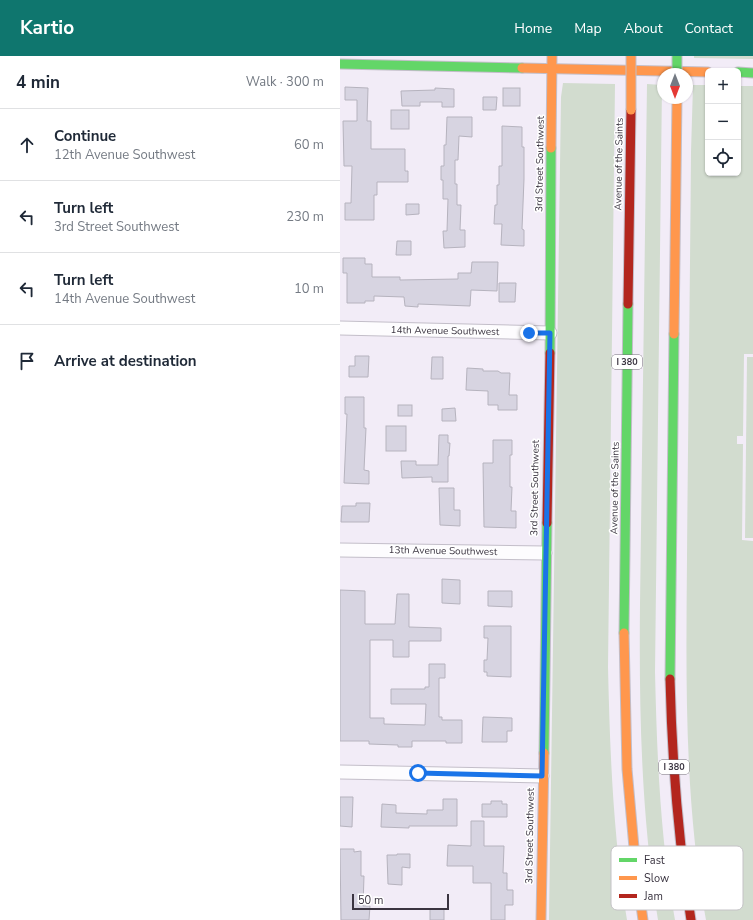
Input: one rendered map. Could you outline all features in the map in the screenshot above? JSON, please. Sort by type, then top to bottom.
[{"type":"main road","name":"3rd Street Southwest","points":[[540,920],[545,553],[550,333],[552,56]]},
{"type":"main road","name":"Avenue of the Saints","points":[[632,56],[624,664],[630,805],[633,846]]},
{"type":"main road","points":[[677,56],[677,68]]},
{"type":"main road","points":[[340,64],[552,70],[705,72]]},
{"type":"main road","points":[[741,72],[753,73]]},
{"type":"main road","name":"I 380","points":[[676,104],[670,664],[675,790],[680,846]]},
{"type":"main road","name":"Avenue of the Saints","points":[[642,910],[643,920]]},
{"type":"main road","name":"I 380","points":[[690,910],[691,920]]},
{"type":"street","name":"14th Avenue Southwest","points":[[340,328],[550,333]]},
{"type":"street","name":"13th Avenue Southwest","points":[[340,550],[545,553]]},
{"type":"street","points":[[340,772],[542,776]]},
{"type":"shaded area","points":[[694,56],[753,56],[753,59],[694,58]]},
{"type":"shaded area","points":[[563,83],[615,84],[608,667],[611,763],[617,846],[611,846],[611,910],[625,910],[627,920],[549,920],[561,97]]},
{"type":"shaded area","points":[[647,84],[657,85],[657,104],[662,104],[655,672],[658,765],[665,846],[648,846],[642,762],[640,683]]},
{"type":"shaded area","points":[[693,85],[705,85],[705,176],[741,176],[741,86],[753,86],[753,354],[744,354],[743,436],[737,436],[737,444],[743,444],[742,540],[753,541],[753,920],[706,920],[704,910],[743,910],[743,846],[696,846],[690,785],[688,739],[687,603],[691,152]]},
{"type":"shaded area","points":[[747,357],[753,357],[753,538],[745,538]]},
{"type":"shaded area","points":[[656,910],[673,910],[675,920],[658,920]]},
{"type":"building","points":[[345,87],[368,88],[367,121],[371,121],[371,149],[405,149],[405,171],[408,171],[408,182],[377,182],[377,195],[374,195],[374,220],[345,220],[345,203],[351,203],[352,166],[344,166],[343,121],[357,121],[357,100],[345,100]]},
{"type":"building","points":[[435,88],[454,89],[454,107],[442,107],[442,102],[420,102],[420,106],[402,106],[401,91],[435,90]]},
{"type":"building","points":[[503,88],[520,88],[520,106],[503,106]]},
{"type":"building","points":[[483,97],[497,97],[496,110],[483,110]]},
{"type":"building","points":[[391,110],[409,110],[409,129],[391,129]]},
{"type":"building","points":[[447,117],[472,117],[472,137],[459,136],[458,160],[455,160],[457,205],[461,205],[460,230],[465,230],[465,247],[444,248],[443,231],[447,231],[448,199],[443,199],[441,166],[444,166],[444,145],[446,145]]},
{"type":"building","points":[[502,126],[522,127],[522,147],[524,147],[524,179],[522,229],[524,230],[524,246],[501,245],[502,224],[494,224],[495,205],[497,205],[497,185],[499,185],[499,166],[502,166]]},
{"type":"building","points":[[406,204],[419,204],[419,214],[406,215]]},
{"type":"building","points":[[397,241],[411,241],[411,255],[396,255]]},
{"type":"building","points":[[343,258],[365,258],[365,264],[372,264],[372,277],[400,277],[400,280],[458,279],[458,273],[471,273],[472,262],[498,262],[497,291],[471,290],[470,306],[418,304],[418,307],[405,306],[404,297],[374,296],[374,301],[365,301],[365,303],[347,303],[347,273],[343,273]]},
{"type":"building","points":[[499,283],[516,283],[515,302],[499,302]]},
{"type":"building","points":[[355,356],[369,356],[368,377],[349,377],[349,366],[355,366]]},
{"type":"building","points":[[432,357],[443,357],[443,379],[431,379]]},
{"type":"building","points":[[467,368],[510,373],[509,395],[517,395],[517,410],[498,410],[498,405],[488,405],[488,391],[466,390]]},
{"type":"building","points":[[345,397],[364,397],[364,428],[366,428],[364,470],[369,471],[369,484],[344,483],[347,414],[345,414]]},
{"type":"building","points":[[398,405],[412,405],[412,416],[398,416]]},
{"type":"building","points":[[455,408],[456,421],[442,421],[442,409]]},
{"type":"building","points":[[386,426],[406,426],[406,451],[386,451]]},
{"type":"building","points":[[439,435],[448,435],[448,443],[450,443],[448,456],[448,482],[432,482],[432,477],[402,478],[401,461],[416,461],[416,465],[438,465]]},
{"type":"building","points":[[493,440],[512,440],[512,455],[510,455],[510,487],[512,487],[511,511],[516,511],[516,528],[484,527],[483,463],[493,463]]},
{"type":"building","points":[[439,488],[454,488],[454,510],[460,510],[460,526],[440,525]]},
{"type":"building","points":[[356,503],[370,503],[369,522],[341,522],[342,506],[356,506]]},
{"type":"building","points":[[442,579],[460,580],[460,604],[442,603]]},
{"type":"building","points":[[340,590],[365,591],[365,624],[395,624],[397,594],[409,594],[409,627],[441,628],[441,641],[409,641],[409,657],[393,657],[393,640],[370,640],[370,718],[384,718],[384,724],[425,725],[426,704],[391,704],[391,689],[425,689],[425,687],[429,687],[429,664],[445,664],[445,678],[439,678],[439,717],[442,717],[442,720],[462,720],[462,743],[446,743],[446,741],[412,741],[412,747],[398,747],[398,745],[369,744],[369,741],[340,741]]},
{"type":"building","points":[[488,591],[512,591],[512,607],[488,606]]},
{"type":"building","points":[[484,626],[511,626],[511,677],[487,676],[487,672],[484,672],[484,660],[487,660],[488,638],[484,638]]},
{"type":"building","points":[[483,717],[512,718],[512,731],[507,731],[507,742],[482,742]]},
{"type":"building","points":[[340,797],[353,797],[352,827],[340,826]]},
{"type":"building","points":[[443,799],[457,799],[457,826],[409,826],[409,828],[381,827],[382,804],[396,805],[396,813],[427,814],[427,810],[443,810]]},
{"type":"building","points":[[491,801],[502,801],[502,804],[507,804],[507,817],[482,817],[482,804],[491,804]]},
{"type":"building","points":[[471,821],[484,821],[484,846],[504,846],[503,873],[507,873],[507,890],[513,890],[513,905],[505,905],[505,920],[491,920],[491,883],[473,883],[473,866],[447,866],[448,845],[471,846]]},
{"type":"building","points":[[340,849],[354,849],[354,852],[361,851],[361,876],[364,876],[363,906],[370,906],[369,920],[341,920]]},
{"type":"building","points":[[410,854],[410,868],[402,867],[402,885],[388,884],[387,855]]},
{"type":"building","points":[[430,909],[444,909],[444,920],[430,920]]},
{"type":"traffic: fast","points":[[677,56],[677,68]]},
{"type":"traffic: fast","points":[[340,64],[522,68]]},
{"type":"traffic: fast","points":[[741,72],[753,73]]},
{"type":"traffic: fast","points":[[550,353],[551,148]]},
{"type":"traffic: fast","points":[[624,633],[628,304]]},
{"type":"traffic: fast","points":[[670,679],[674,334]]},
{"type":"traffic: fast","points":[[544,753],[547,523]]},
{"type":"traffic: slow","points":[[551,148],[552,56]]},
{"type":"traffic: slow","points":[[631,56],[631,110]]},
{"type":"traffic: slow","points":[[522,68],[705,72]]},
{"type":"traffic: slow","points":[[674,334],[677,104]]},
{"type":"traffic: slow","points":[[624,633],[627,769],[634,846]]},
{"type":"traffic: slow","points":[[541,920],[544,753]]},
{"type":"traffic: slow","points":[[642,910],[643,920]]},
{"type":"traffic: jam","points":[[628,304],[631,110]]},
{"type":"traffic: jam","points":[[547,523],[550,353]]},
{"type":"traffic: jam","points":[[670,679],[676,800],[681,846]]},
{"type":"traffic: jam","points":[[690,910],[691,920]]},
{"type":"route","points":[[418,773],[542,776],[550,333],[529,333]]}]
